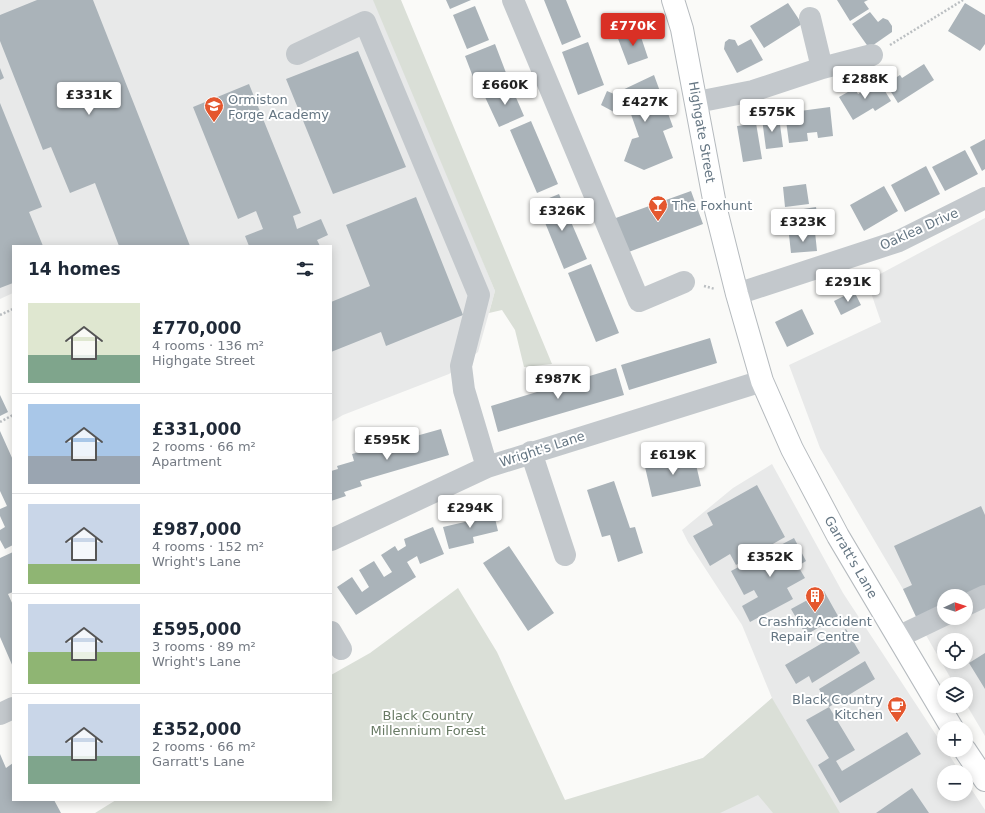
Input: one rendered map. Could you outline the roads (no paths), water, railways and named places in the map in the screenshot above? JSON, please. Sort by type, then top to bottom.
[{"type":"main road","name":"Highgate Street","points":[[673,0],[682,29],[697,102],[716,210],[737,294],[762,381]]},
{"type":"main road","name":"Garratt's Lane","points":[[762,381],[792,449],[838,536],[948,721]]},
{"type":"main road","points":[[970,757],[985,780]]},
{"type":"street","points":[[513,0],[639,301],[684,282]]},
{"type":"street","points":[[810,18],[822,68]]},
{"type":"street","points":[[297,54],[365,22],[478,295],[461,366],[464,390],[487,467]]},
{"type":"street","points":[[697,102],[753,91],[822,68],[872,55]]},
{"type":"street","name":"Oaklea Drive","points":[[737,294],[899,241],[985,198]]},
{"type":"street","name":"Wright's Lane","points":[[332,540],[487,467],[762,381]]},
{"type":"street","points":[[532,452],[565,555]]},
{"type":"street","points":[[973,602],[985,596]]},
{"type":"street","points":[[898,637],[937,618]]},
{"type":"street","points":[[0,714],[12,708]]},
{"type":"place","name":"Ormiston Forge Academy","points":[[214,123]]},
{"type":"place","name":"The Foxhunt","points":[[658,222]]},
{"type":"place","name":"Crashfix Accident Repair Centre","points":[[815,613]]},
{"type":"place","name":"Black Country Kitchen","points":[[897,723]]},
{"type":"park label","name":"Black Country Millennium Forest","points":[[428,722]]}]
